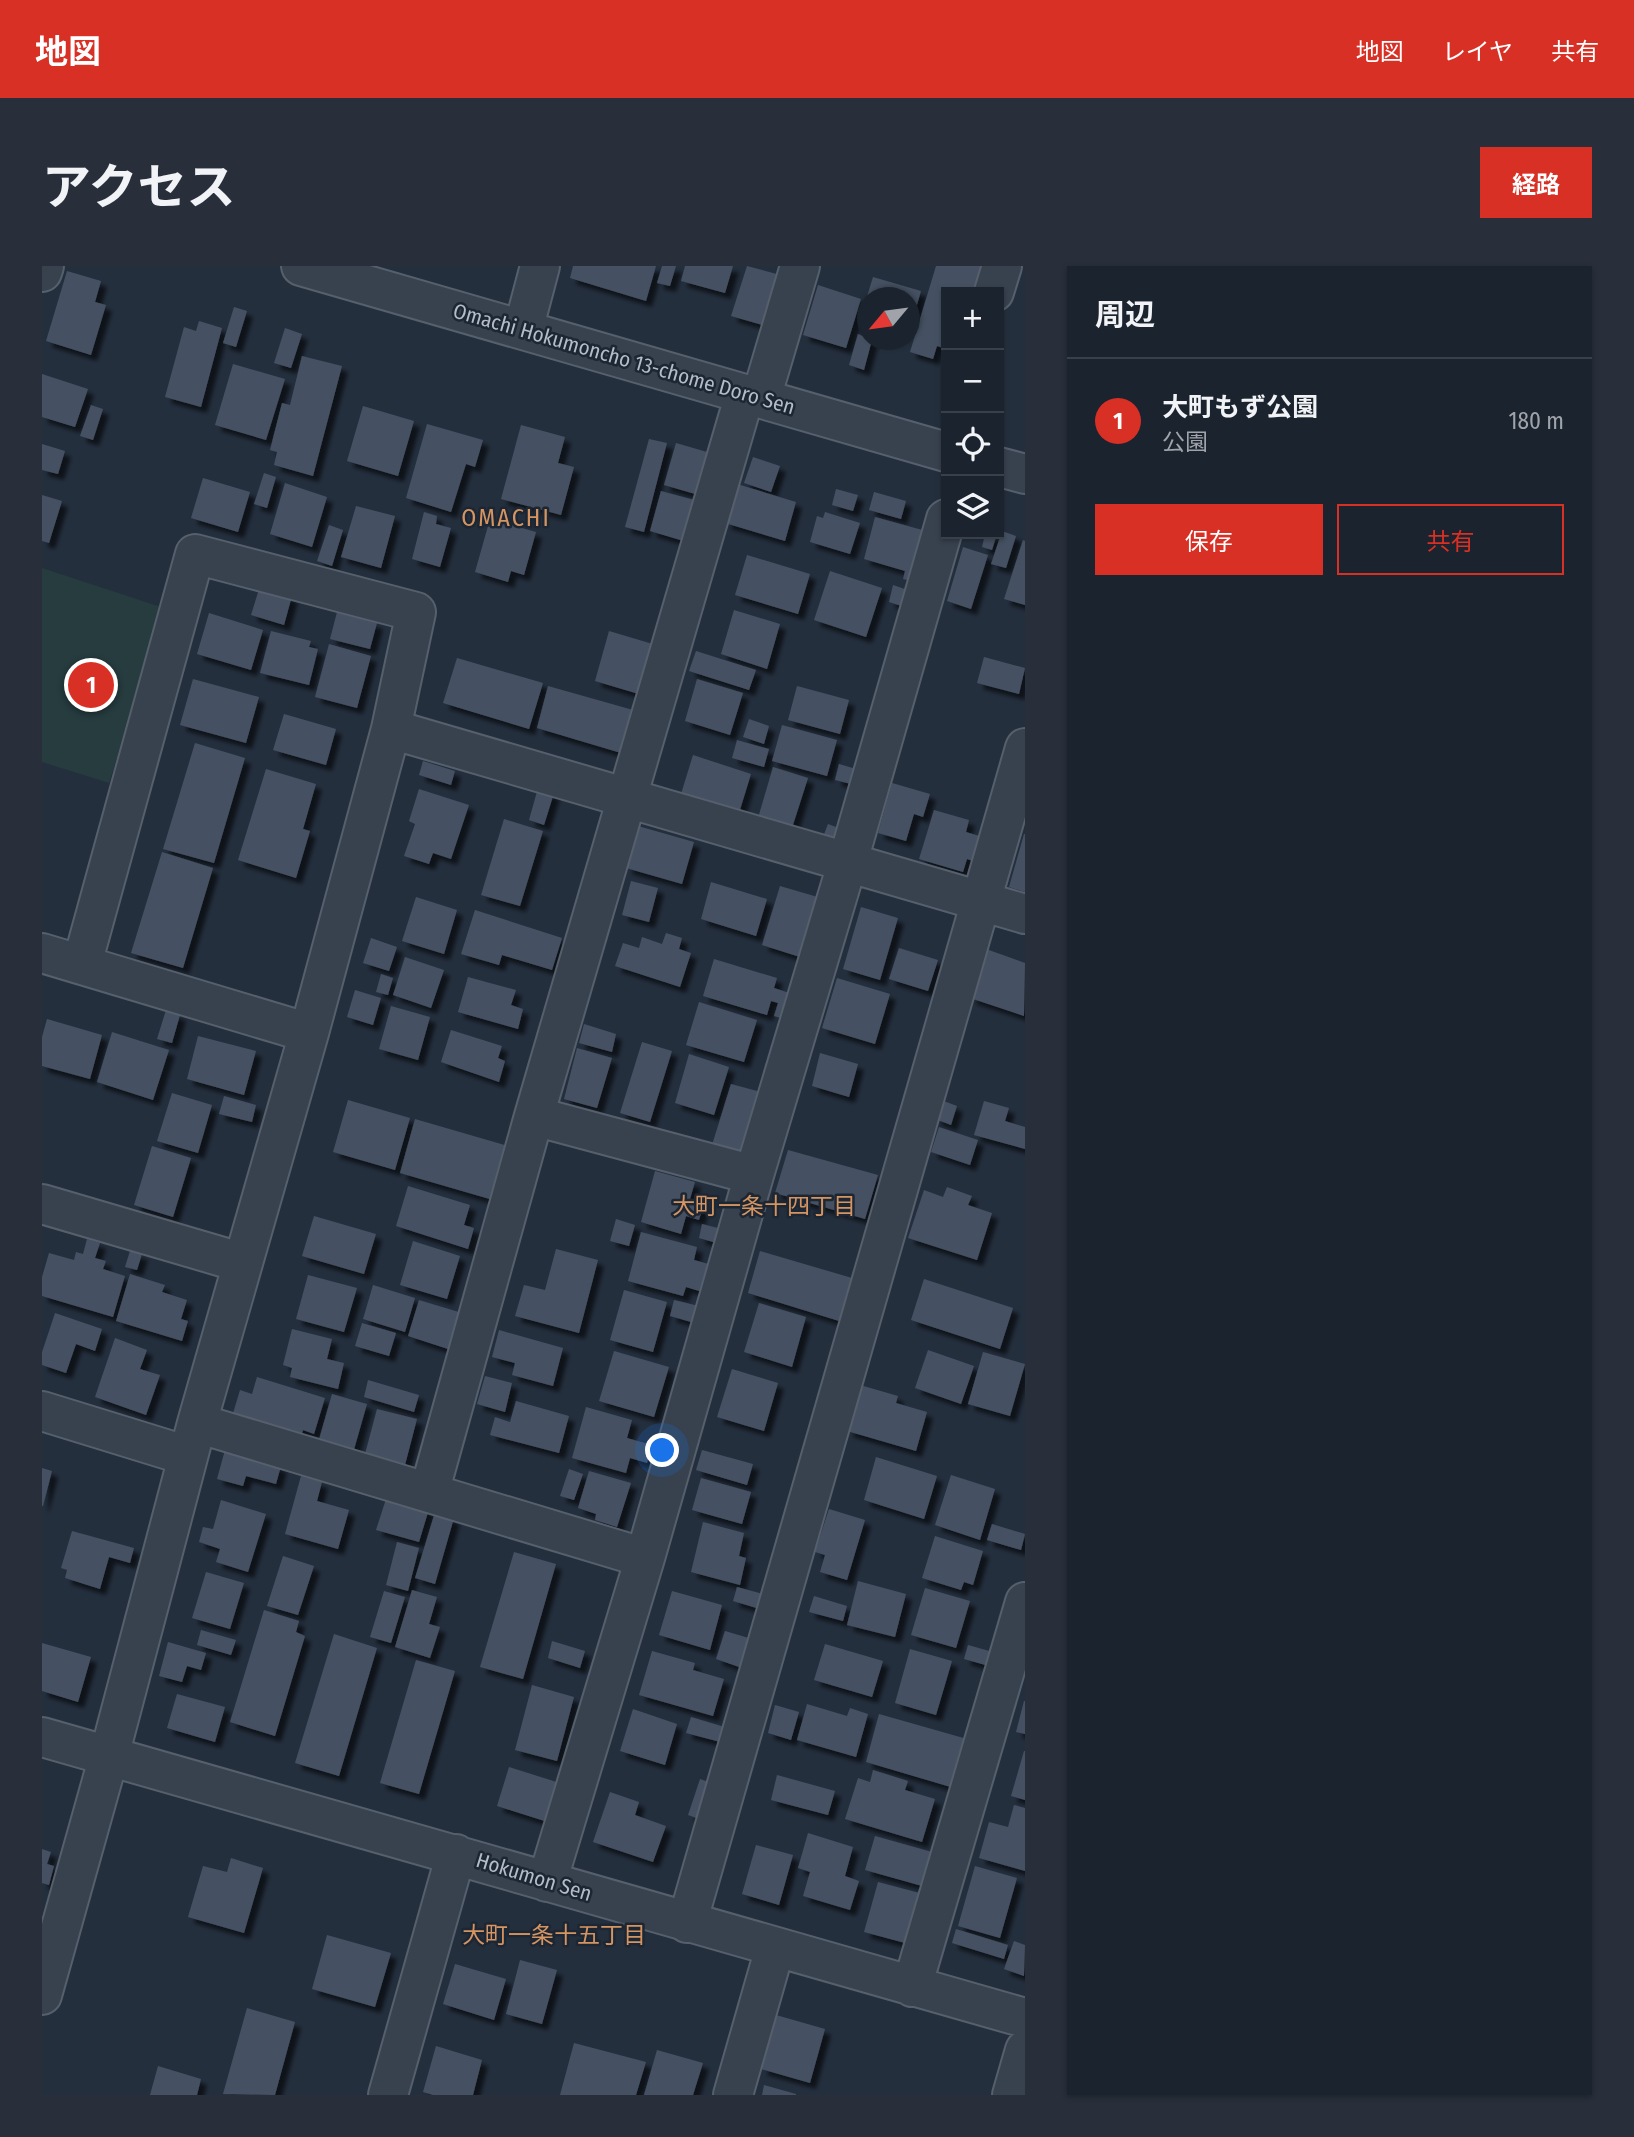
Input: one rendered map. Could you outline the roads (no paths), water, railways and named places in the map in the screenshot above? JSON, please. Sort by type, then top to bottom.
[{"type":"street","points":[[42,272],[44,266]]},
{"type":"street","name":"Omachi Hokumoncho 13-chome Doro Sen","points":[[301,266],[941,449]]},
{"type":"street","points":[[523,330],[540,266]]},
{"type":"street","points":[[429,1493],[534,1116],[628,798],[753,396],[800,266]]},
{"type":"street","points":[[996,287],[1002,266]]},
{"type":"street","points":[[1004,468],[1025,474]]},
{"type":"street","points":[[547,1882],[645,1558],[941,536]]},
{"type":"street","points":[[42,1995],[109,1756],[192,1439],[309,1033],[391,729],[416,612],[195,554],[82,964]]},
{"type":"street","points":[[391,729],[1025,914]]},
{"type":"street","points":[[687,1923],[1025,748]]},
{"type":"street","points":[[42,953],[309,1033]]},
{"type":"street","points":[[534,1116],[754,1175]]},
{"type":"street","points":[[42,1204],[243,1263]]},
{"type":"street","points":[[42,1411],[192,1439],[429,1493],[645,1558]]},
{"type":"street","points":[[912,1987],[1025,1602]]},
{"type":"street","name":"Hokumon Sen","points":[[42,1737],[1025,2018]]},
{"type":"street","points":[[388,2095],[456,1854]]},
{"type":"street","points":[[733,2095],[775,1948]]},
{"type":"street","points":[[1012,2095],[1025,2050]]},
{"type":"place","name":"大町もず公園","points":[[91,685]]},
{"type":"district","name":"OMACHI","points":[[506,518]]},
{"type":"district","name":"大町一条十四丁目","points":[[764,1206]]},
{"type":"district","name":"大町一条十五丁目","points":[[554,1935]]}]
